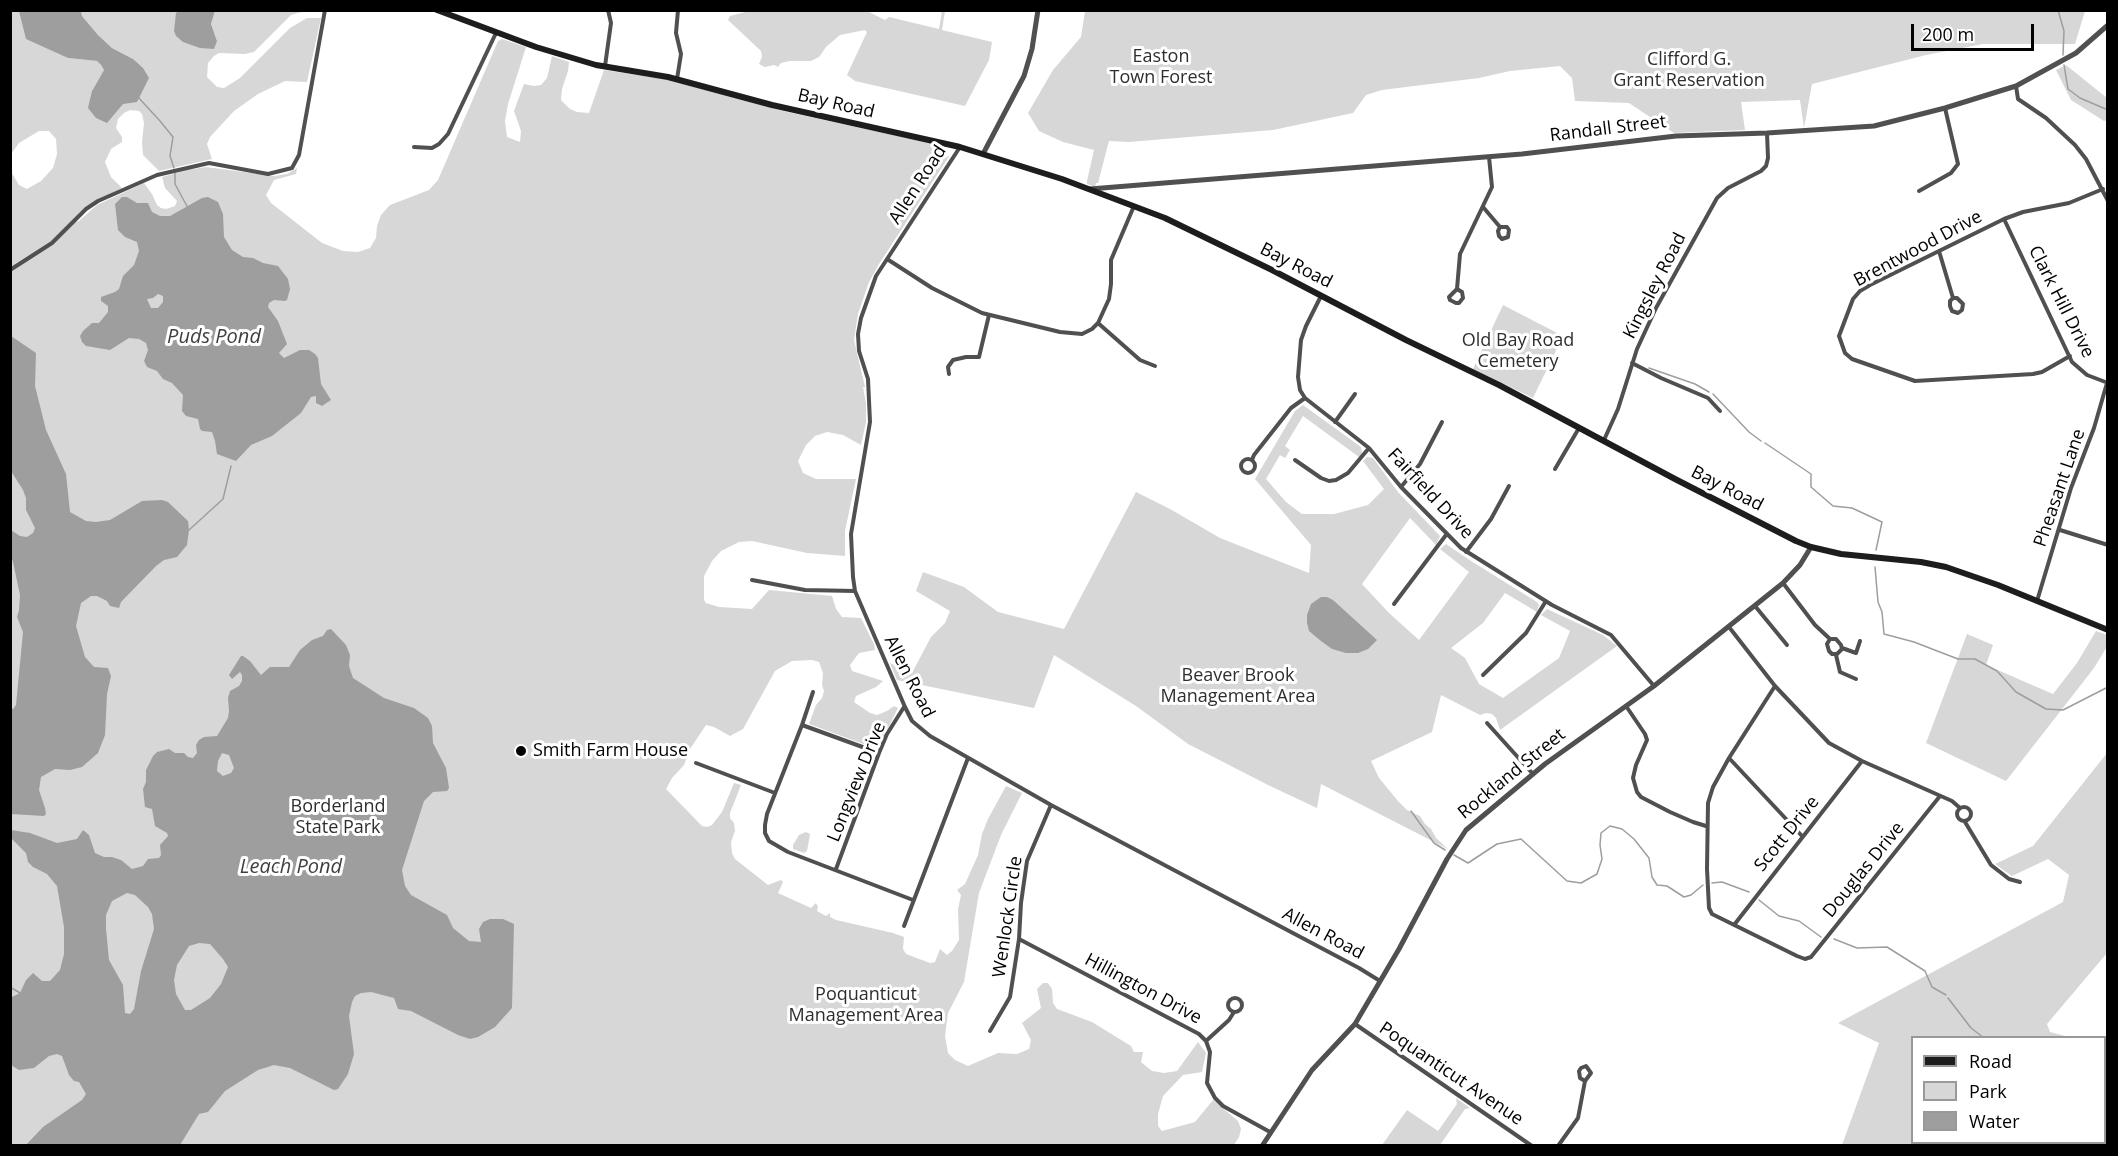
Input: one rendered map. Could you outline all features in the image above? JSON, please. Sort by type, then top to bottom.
[{"type":"main road","name":"Bay Road","points":[[436,10],[496,33],[605,67],[677,79],[791,110],[960,147],[1044,172],[1193,231],[1499,385],[1810,547],[1841,554],[1921,562],[1946,567],[1998,585],[2108,630]]},
{"type":"street","points":[[10,270],[52,243],[86,209],[98,201],[157,175],[209,163],[268,174],[292,168],[299,155],[325,10]]},
{"type":"street","points":[[605,67],[611,23],[608,10]]},
{"type":"street","points":[[677,79],[681,54],[676,33],[678,10]]},
{"type":"street","points":[[983,154],[1024,76],[1032,49],[1038,10]]},
{"type":"street","name":"Randall Street","points":[[1089,189],[1489,157],[1668,137],[1767,134],[1875,126],[2016,86],[2076,53],[2108,25]]},
{"type":"street","points":[[414,147],[432,148],[448,134],[496,33]]},
{"type":"street","points":[[2016,86],[2018,99],[2046,118],[2075,145],[2086,159],[2108,201]]},
{"type":"street","points":[[1919,191],[1951,173],[1958,164],[1945,108]]},
{"type":"street","name":"Kingsley Road","points":[[1604,441],[1618,409],[1632,363],[1652,316],[1717,198],[1733,185],[1764,169],[1768,158],[1767,134]]},
{"type":"street","name":"Allen Road","points":[[960,147],[874,280],[858,334],[859,351],[868,379],[870,422],[851,534],[855,591],[905,707],[918,729],[968,758],[1051,805],[1380,981]]},
{"type":"street","points":[[1457,288],[1460,254],[1492,187],[1489,157]]},
{"type":"street","name":"Brentwood Drive","points":[[2070,356],[2042,372],[2033,374],[1915,381],[1852,359],[1845,353],[1839,336],[1853,299],[1870,285],[2004,219],[2023,212],[2069,203],[2103,189]]},
{"type":"street","points":[[886,259],[932,288],[988,315],[1075,334],[1087,333],[1098,323],[1108,299],[1111,284],[1111,260],[1134,206]]},
{"type":"street","points":[[1484,207],[1500,227]]},
{"type":"street","name":"Clark Hill Drive","points":[[2004,219],[2070,356],[2080,370],[2087,375],[2107,382]]},
{"type":"street","points":[[1939,251],[1953,298]]},
{"type":"street","points":[[1252,460],[1293,406],[1305,398],[1300,390],[1298,377],[1301,340],[1304,329],[1321,296]]},
{"type":"street","points":[[949,374],[948,367],[953,360],[979,357],[988,315]]},
{"type":"street","points":[[1098,323],[1140,360],[1155,366]]},
{"type":"street","points":[[1632,363],[1671,383],[1708,398],[1720,411]]},
{"type":"street","name":"Pheasant Lane","points":[[2037,601],[2107,382]]},
{"type":"street","points":[[1335,422],[1355,394]]},
{"type":"street","name":"Fairfield Drive","points":[[1305,398],[1370,448],[1401,487],[1446,535],[1466,552],[1545,601],[1611,635],[1654,686]]},
{"type":"street","points":[[1401,487],[1420,464],[1442,422]]},
{"type":"street","points":[[1555,469],[1580,427]]},
{"type":"street","points":[[1295,460],[1321,478],[1329,481],[1336,480],[1348,473],[1370,448]]},
{"type":"street","points":[[1466,552],[1491,519],[1509,486]]},
{"type":"street","points":[[2060,530],[2108,545]]},
{"type":"street","points":[[1394,604],[1446,535]]},
{"type":"street","name":"Rockland Street","points":[[1262,1146],[1312,1070],[1354,1024],[1462,835],[1480,816],[1533,774],[1654,686],[1784,583],[1800,565],[1810,547]]},
{"type":"street","points":[[752,580],[805,590],[855,591]]},
{"type":"street","points":[[1784,583],[1815,626],[1830,639],[1839,641],[1842,648],[1856,653],[1860,641]]},
{"type":"street","points":[[1484,675],[1526,633],[1545,601]]},
{"type":"street","points":[[1755,606],[1787,645]]},
{"type":"street","points":[[1729,627],[1775,686],[1829,742],[1862,761],[1952,801],[1960,808],[1967,807],[1971,811],[1970,819],[1965,822]]},
{"type":"street","points":[[1830,639],[1828,649],[1836,655]]},
{"type":"street","points":[[1836,655],[1842,648]]},
{"type":"street","points":[[1836,655],[1840,672],[1856,679]]},
{"type":"street","points":[[1734,925],[1712,914],[1709,908],[1707,802],[1729,758],[1775,686]]},
{"type":"street","points":[[813,692],[775,794],[765,825],[765,833],[774,846],[914,900]]},
{"type":"street","points":[[1626,706],[1647,740],[1633,778],[1637,792],[1641,797],[1670,812],[1706,826]]},
{"type":"street","name":"Longview Drive","points":[[836,869],[887,734],[905,707]]},
{"type":"street","points":[[1487,723],[1533,774]]},
{"type":"street","points":[[802,725],[879,753]]},
{"type":"street","points":[[904,926],[968,758]]},
{"type":"street","points":[[1729,758],[1802,836]]},
{"type":"street","name":"Scott Drive","points":[[1734,925],[1862,761]]},
{"type":"street","points":[[696,763],[775,794]]},
{"type":"street","name":"Douglas Drive","points":[[1734,925],[1807,959],[1820,947],[1940,796]]},
{"type":"street","name":"Wenlock Circle","points":[[990,1031],[1010,997],[1027,861],[1051,805]]},
{"type":"street","points":[[1960,808],[1957,816],[1965,822],[1991,865],[2009,879],[2020,882]]},
{"type":"street","name":"Hillington Drive","points":[[1019,939],[1199,1034],[1206,1041],[1210,1053],[1207,1083],[1215,1098],[1223,1106],[1270,1132]]},
{"type":"street","points":[[1206,1041],[1229,1020],[1234,1012],[1240,1011],[1243,1005],[1240,999],[1234,997],[1227,1004],[1234,1012]]},
{"type":"street","name":"Poquanticut Avenue","points":[[1354,1024],[1532,1146]]},
{"type":"street","points":[[1558,1146],[1578,1118],[1585,1081]]},
{"type":"green space","name":"Borderland State Park","points":[[11,10],[19,11],[68,58],[97,61],[101,65],[104,70],[92,91],[133,59],[112,48],[82,16],[81,11],[179,11],[176,14],[217,41],[211,24],[215,11],[305,11],[291,15],[254,52],[219,53],[214,56],[208,63],[207,77],[217,87],[224,88],[240,78],[290,28],[307,18],[321,18],[307,82],[285,81],[258,94],[234,111],[210,137],[207,144],[212,159],[159,171],[143,155],[142,114],[139,111],[130,110],[124,113],[118,119],[116,128],[122,137],[122,142],[111,149],[105,162],[111,177],[122,188],[84,208],[70,223],[79,221],[97,205],[144,183],[161,208],[175,206],[177,201],[165,188],[162,177],[187,170],[206,167],[274,176],[287,174],[297,168],[296,174],[274,180],[266,195],[271,203],[322,243],[343,251],[358,252],[370,248],[376,238],[381,215],[390,205],[429,190],[438,180],[498,41],[502,39],[526,47],[505,121],[507,137],[520,142],[521,131],[514,111],[524,84],[541,85],[547,78],[552,56],[569,62],[561,100],[577,112],[589,113],[604,70],[664,79],[783,111],[938,145],[931,160],[937,163],[950,155],[879,264],[869,282],[858,314],[854,340],[865,387],[863,387],[866,403],[866,422],[861,445],[843,435],[827,432],[815,436],[806,445],[798,461],[803,473],[816,479],[856,479],[845,531],[845,556],[807,553],[752,541],[739,542],[721,551],[712,561],[704,576],[704,600],[706,603],[719,607],[752,609],[769,590],[832,596],[836,609],[842,617],[861,618],[874,644],[875,650],[859,653],[850,665],[852,671],[883,681],[876,687],[856,696],[854,702],[877,715],[894,706],[898,708],[879,746],[874,748],[809,724],[824,691],[823,673],[819,662],[792,661],[775,671],[743,729],[730,736],[706,725],[690,749],[684,765],[666,789],[702,826],[707,827],[712,825],[722,812],[734,783],[741,785],[730,813],[735,831],[731,842],[735,859],[768,885],[781,880],[783,882],[778,893],[811,908],[816,903],[817,911],[826,916],[830,913],[830,917],[836,920],[904,937],[903,949],[906,954],[930,963],[935,962],[940,949],[947,955],[959,940],[958,909],[961,895],[957,890],[965,884],[978,855],[988,819],[1006,786],[1022,793],[1001,835],[979,893],[964,982],[948,1013],[945,1036],[948,1053],[955,1060],[968,1066],[998,1053],[1017,1054],[1029,1049],[1031,1040],[1022,1023],[1041,1008],[1037,989],[1043,983],[1048,983],[1052,989],[1053,1003],[1057,1009],[1092,1022],[1131,1046],[1134,1052],[1143,1052],[1141,1062],[1152,1071],[1164,1073],[1177,1071],[1198,1042],[1206,1053],[1202,1072],[1183,1075],[1163,1096],[1158,1114],[1158,1126],[1162,1131],[1195,1122],[1213,1100],[1238,1121],[1241,1129],[1234,1145],[11,1145],[10,170],[19,185],[27,189],[41,181],[53,168],[57,154],[56,139],[49,131],[39,131],[19,143],[11,154]]},
{"type":"green space","points":[[865,10],[885,20],[889,17],[939,29],[942,11],[945,11],[942,30],[992,42],[989,60],[965,106],[855,81],[847,75],[867,32],[865,30],[840,35],[826,47],[819,57],[811,61],[790,61],[781,63],[778,67],[774,65],[765,67],[759,64],[762,57],[761,51],[728,20],[730,16],[749,11]]},
{"type":"green space","points":[[1085,11],[2085,11],[2075,44],[1983,44],[1926,55],[1812,84],[1804,128],[1800,100],[1741,102],[1745,130],[1674,133],[1629,103],[1575,101],[1572,78],[1560,66],[1382,90],[1366,95],[1353,113],[1273,130],[1129,142],[1109,141],[1095,187],[1087,184],[1094,150],[1063,142],[1039,131],[1028,113],[1053,70],[1081,37]]},
{"type":"green space","points":[[2066,65],[2107,98],[2107,120],[2104,121],[2071,100],[2056,70]]},
{"type":"green space","name":"Old Bay Road Cemetery","points":[[1503,305],[1563,336],[1533,398],[1473,369]]},
{"type":"green space","name":"Beaver Brook Management Area","points":[[1303,405],[1361,447],[1362,454],[1359,457],[1303,416],[1285,446],[1290,450],[1285,458],[1280,455],[1266,479],[1286,502],[1302,514],[1334,514],[1368,505],[1384,489],[1363,461],[1367,457],[1373,458],[1398,492],[1440,536],[1436,545],[1410,518],[1362,584],[1419,640],[1469,572],[1440,549],[1446,544],[1539,605],[1537,612],[1505,593],[1483,623],[1451,648],[1465,658],[1479,684],[1503,698],[1559,658],[1570,631],[1541,615],[1547,609],[1603,635],[1617,646],[1500,730],[1492,714],[1480,715],[1441,695],[1432,732],[1371,761],[1379,778],[1398,801],[1407,810],[1420,816],[1436,838],[1448,849],[1321,784],[1317,808],[1270,786],[1188,744],[1136,706],[1054,655],[1034,708],[897,680],[890,663],[912,673],[931,637],[945,623],[950,611],[916,591],[923,572],[964,587],[998,612],[1064,629],[1136,492],[1220,538],[1309,573],[1311,545],[1255,479],[1295,411]]},
{"type":"green space","points":[[2096,631],[2107,635],[2108,645],[2094,668],[2006,781],[1926,743],[1967,634],[1993,645],[1986,665],[2053,694],[2077,663]]},
{"type":"green space","points":[[2107,753],[2107,953],[2047,1024],[2050,1032],[2065,1036],[1911,1036],[1911,1144],[2106,1144],[2106,1047],[2108,1048],[2107,1145],[1842,1145],[1879,1043],[1838,1023],[2063,902],[2069,875],[2048,859],[2012,876],[1995,864],[2033,846]]},
{"type":"green space","points":[[806,832],[810,834],[807,851],[804,853],[793,849],[799,835]]},
{"type":"green space","points":[[1456,1098],[1470,1108],[1465,1109],[1440,1145],[1382,1145],[1407,1110],[1438,1131],[1457,1104]]},
{"type":"water","points":[[19,11],[81,11],[82,16],[112,48],[133,59],[143,68],[149,78],[137,102],[123,104],[107,123],[96,118],[88,108],[92,91],[104,70],[101,65],[97,61],[68,58],[26,39]]},
{"type":"water","points":[[179,11],[215,11],[211,24],[217,41],[214,49],[200,48],[183,42],[176,36],[174,31],[176,13]]},
{"type":"water","name":"Puds Pond","points":[[122,197],[127,197],[137,203],[148,203],[152,212],[160,216],[170,216],[202,198],[208,197],[218,202],[223,214],[224,237],[232,250],[243,257],[278,266],[288,279],[290,289],[287,300],[274,300],[269,303],[268,307],[278,321],[287,344],[279,353],[284,358],[300,350],[309,350],[315,354],[318,358],[321,384],[331,400],[322,406],[316,403],[316,396],[311,397],[301,413],[272,436],[251,445],[236,461],[217,454],[212,432],[202,431],[198,419],[186,416],[182,411],[183,395],[172,383],[163,379],[157,371],[147,367],[144,361],[148,350],[146,343],[139,339],[129,338],[110,350],[86,346],[80,336],[83,331],[92,323],[99,323],[108,312],[108,306],[101,301],[101,297],[119,289],[123,276],[134,265],[139,251],[137,242],[125,237],[118,230],[115,204]],"holes":[[[158,294],[163,296],[163,302],[158,308],[151,308],[147,299]]]},
{"type":"water","points":[[11,336],[36,353],[35,386],[46,430],[66,474],[70,512],[86,521],[96,522],[110,520],[142,501],[162,500],[168,502],[188,521],[189,530],[187,545],[177,557],[164,560],[156,566],[121,602],[119,608],[110,606],[107,601],[97,596],[91,596],[81,603],[76,626],[85,657],[94,667],[108,668],[111,676],[107,694],[105,735],[98,753],[82,767],[70,770],[55,769],[41,777],[39,790],[45,808],[44,816],[11,814],[11,708],[13,709],[16,705],[23,632],[17,617],[20,595],[11,557],[11,530],[20,536],[27,537],[33,533],[35,528],[26,510],[23,490],[11,471]]},
{"type":"water","points":[[1321,597],[1327,597],[1377,640],[1368,649],[1358,653],[1346,653],[1332,649],[1309,631],[1307,615],[1311,604]]},
{"type":"water","name":"Leach Pond","points":[[331,629],[346,645],[350,655],[349,666],[353,678],[384,698],[414,708],[428,718],[432,726],[433,743],[446,768],[449,788],[447,791],[433,792],[424,801],[402,870],[405,886],[411,895],[447,915],[453,928],[469,941],[481,942],[479,929],[483,922],[490,919],[503,919],[514,924],[512,1008],[495,1027],[470,1039],[411,1011],[398,1009],[394,998],[371,992],[361,993],[355,996],[349,1016],[354,1054],[348,1074],[338,1089],[334,1090],[290,1068],[274,1065],[258,1070],[225,1091],[208,1112],[199,1114],[180,1145],[26,1145],[43,1127],[82,1100],[86,1094],[79,1082],[74,1081],[69,1075],[62,1056],[57,1054],[49,1056],[34,1068],[19,1070],[11,1065],[10,1002],[12,997],[20,993],[26,980],[33,973],[42,981],[50,981],[60,970],[64,954],[64,927],[57,886],[47,874],[28,862],[26,853],[11,838],[11,830],[30,833],[57,843],[77,839],[83,830],[89,835],[95,853],[121,860],[132,869],[143,866],[148,859],[159,858],[160,845],[168,836],[155,826],[152,809],[145,807],[143,789],[146,782],[146,770],[153,756],[157,752],[169,749],[193,758],[197,753],[196,745],[199,740],[204,737],[217,736],[228,718],[230,691],[239,686],[242,681],[240,672],[232,679],[229,675],[241,656],[250,661],[261,675],[270,667],[289,667],[300,650],[312,640],[323,636],[327,630]],"holes":[[[222,753],[229,755],[234,768],[231,773],[223,776],[217,771]],[[127,893],[135,895],[152,914],[154,929],[141,971],[134,1009],[130,1014],[125,1013],[123,985],[109,960],[106,915],[112,901]],[[199,943],[210,944],[228,967],[221,984],[210,998],[191,1010],[185,1010],[176,994],[174,980],[177,965],[189,946]]]},
{"type":"waterway","points":[[2058,10],[2064,31],[2063,55]]},
{"type":"waterway","points":[[2064,65],[2068,89],[2080,98],[2108,110]]},
{"type":"waterway","points":[[138,97],[173,137],[170,156],[174,168]]},
{"type":"waterway","points":[[175,173],[175,184],[188,208]]},
{"type":"waterway","points":[[1649,368],[1695,384],[1709,392]]},
{"type":"waterway","points":[[1713,394],[1749,432],[1761,441]]},
{"type":"waterway","points":[[1765,443],[1811,474],[1811,487],[1833,506],[1852,508],[1882,522],[1876,550]]},
{"type":"waterway","points":[[189,530],[223,499],[231,466]]},
{"type":"waterway","points":[[1875,567],[1884,634],[1914,642],[1958,659],[1975,659],[1997,671],[2016,692],[2046,709],[2063,710],[2108,687]]},
{"type":"waterway","points":[[1411,811],[1434,843],[1445,850]]},
{"type":"waterway","points":[[1454,855],[1468,863],[1497,844],[1521,839],[1567,881],[1581,883],[1597,874],[1602,859],[1601,833],[1610,826],[1622,829],[1634,839],[1649,858],[1652,877],[1657,885],[1667,886],[1684,897],[1691,895],[1703,885]]},
{"type":"waterway","points":[[1712,883],[1722,882],[1749,892]]},
{"type":"waterway","points":[[1759,900],[1779,916],[1799,921],[1821,937]]},
{"type":"waterway","points":[[1834,939],[1857,948],[1887,947],[1925,971],[1932,987],[1946,995]]},
{"type":"waterway","points":[[10,987],[20,993]]},
{"type":"waterway","points":[[1948,998],[1971,1028],[1981,1036]]},
{"type":"place","name":"Smith Farm House","points":[[521,751]]},
{"type":"park label","name":"Easton Town Forest","points":[[1161,67]]},
{"type":"park label","name":"Clifford G. Grant Reservation","points":[[1689,70]]},
{"type":"park label","name":"Poquanticut Management Area","points":[[866,1005]]}]
